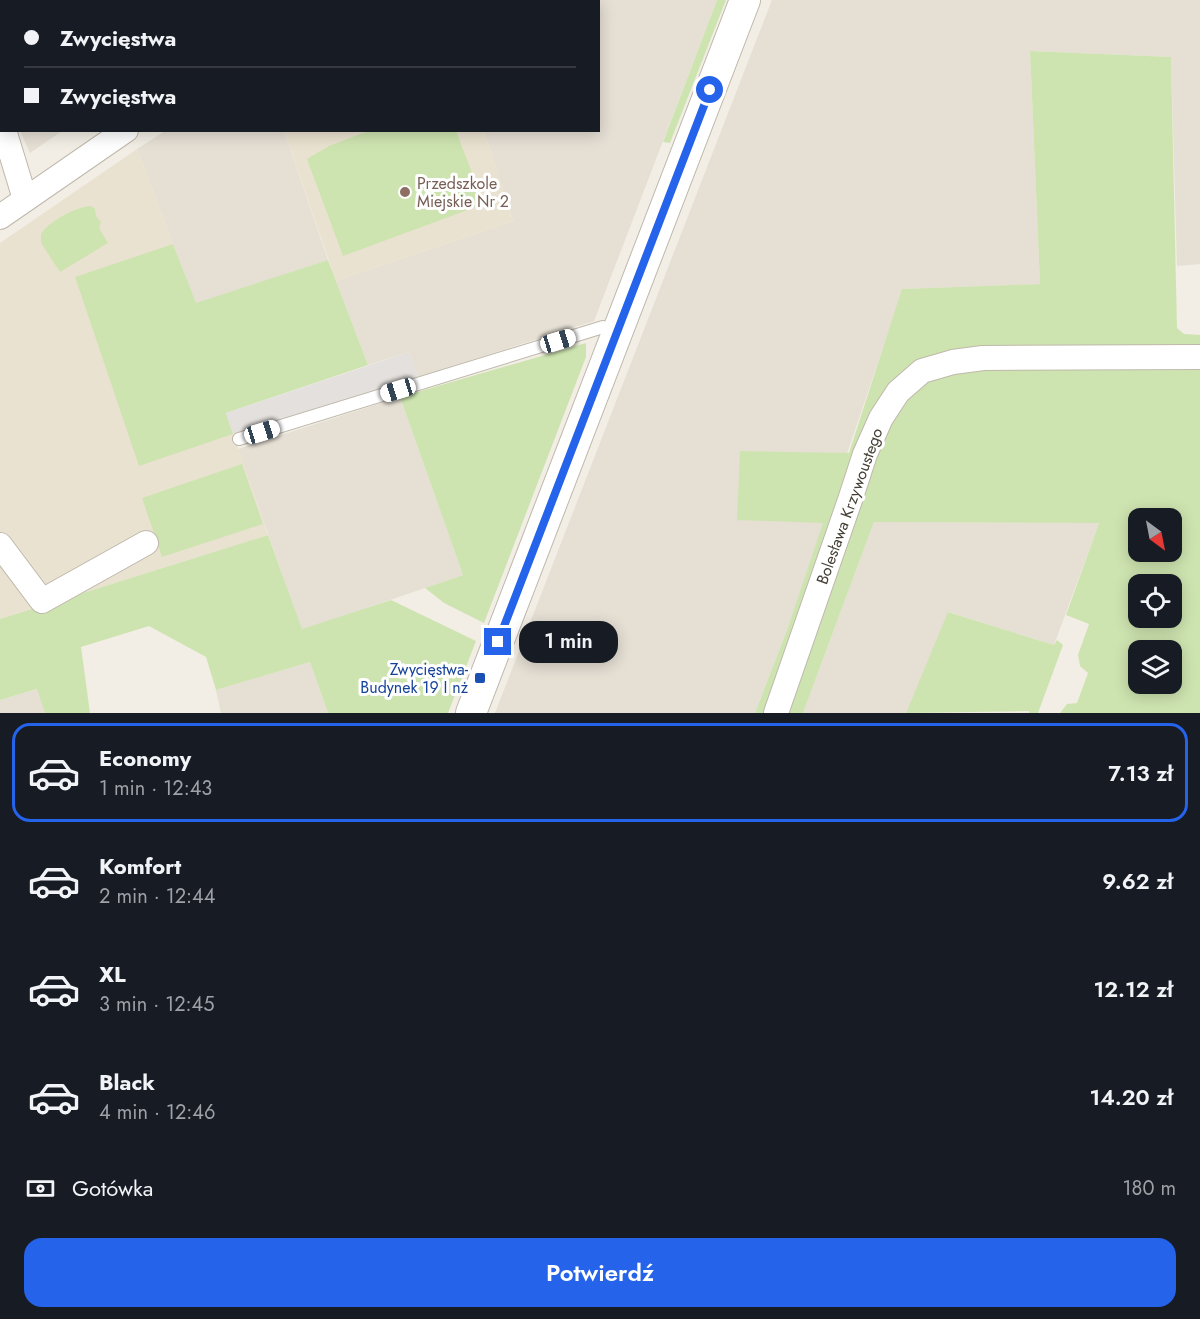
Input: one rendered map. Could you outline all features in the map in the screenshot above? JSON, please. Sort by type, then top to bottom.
[{"type":"street","points":[[471,713],[745,0]]},
{"type":"street","points":[[5,132],[25,199]]},
{"type":"street","points":[[0,216],[123,132]]},
{"type":"street","name":"Bolesława Krzywoustego","points":[[776,713],[865,454],[881,418],[898,392],[922,371],[953,362],[983,357],[1200,357]]},
{"type":"street","points":[[0,545],[42,601],[146,543]]},
{"type":"lane","points":[[239,439],[603,327],[616,332]]},
{"type":"shaded area","points":[[600,0],[717,0],[594,321],[418,377],[409,352],[368,365],[336,281],[513,221],[484,132],[600,132]]},
{"type":"shaded area","points":[[772,0],[1200,0],[1200,264],[1177,266],[1171,57],[1030,51],[1040,284],[903,289],[787,630],[755,713],[495,713]]},
{"type":"shaded area","points":[[20,132],[61,132],[30,153]]},
{"type":"shaded area","points":[[163,132],[284,132],[328,260],[196,304],[137,149]]},
{"type":"shaded area","name":"Przedszkole Miejskie Nr 2","points":[[284,132],[484,132],[513,221],[336,281]]},
{"type":"shaded area","points":[[137,149],[196,304],[199,335],[268,535],[0,619],[0,243]]},
{"type":"shaded area","points":[[409,352],[418,377],[233,434],[226,413]]},
{"type":"shaded area","points":[[400,397],[463,575],[302,630],[238,449]]},
{"type":"shaded area","points":[[874,522],[1099,523],[1054,645],[949,612],[906,713],[803,713]]},
{"type":"shaded area","points":[[310,662],[328,713],[221,713],[216,690]]},
{"type":"shaded area","points":[[38,689],[45,713],[0,713],[0,700]]},
{"type":"green space","points":[[717,0],[726,0],[670,143],[663,142]]},
{"type":"green space","points":[[1030,51],[1171,57],[1177,328],[1184,334],[1200,335],[1200,349],[905,375],[766,713],[755,713],[787,630],[823,523],[737,520],[740,451],[849,453],[902,289],[1040,284]]},
{"type":"green space","name":"Przedszkole Miejskie Nr 2","points":[[365,132],[456,132],[484,204],[343,256],[307,159],[329,146]]},
{"type":"green space","points":[[91,206],[95,209],[96,216],[101,222],[99,228],[108,243],[60,272],[41,243],[41,234],[50,224],[63,216]]},
{"type":"green space","points":[[173,244],[196,303],[328,260],[368,365],[226,413],[233,434],[139,466],[75,277]]},
{"type":"green space","points":[[586,343],[586,357],[484,623],[444,603],[425,588],[463,575],[400,397]]},
{"type":"green space","points":[[1200,365],[1200,713],[1060,713],[1067,704],[1077,703],[1088,673],[1080,666],[1078,655],[1089,624],[1066,615],[1099,523],[874,522],[803,713],[783,713],[869,457],[907,392],[950,370]]},
{"type":"green space","points":[[242,464],[263,524],[162,557],[142,498]]},
{"type":"green space","points":[[268,535],[302,629],[391,600],[476,641],[448,713],[328,713],[310,662],[216,690],[206,657],[149,626],[81,647],[90,713],[45,713],[37,689],[0,700],[0,619]]},
{"type":"green space","points":[[948,612],[1054,645],[1057,640],[1063,645],[1038,713],[1029,713],[1029,711],[906,713]]},
{"type":"place","name":"Przedszkole Miejskie Nr 2","points":[[405,192]]},
{"type":"place","name":"Zwycięstwa- Budynek 19 I nż","points":[[480,678]]},
{"type":"route","points":[[498,642],[710,90]]}]
